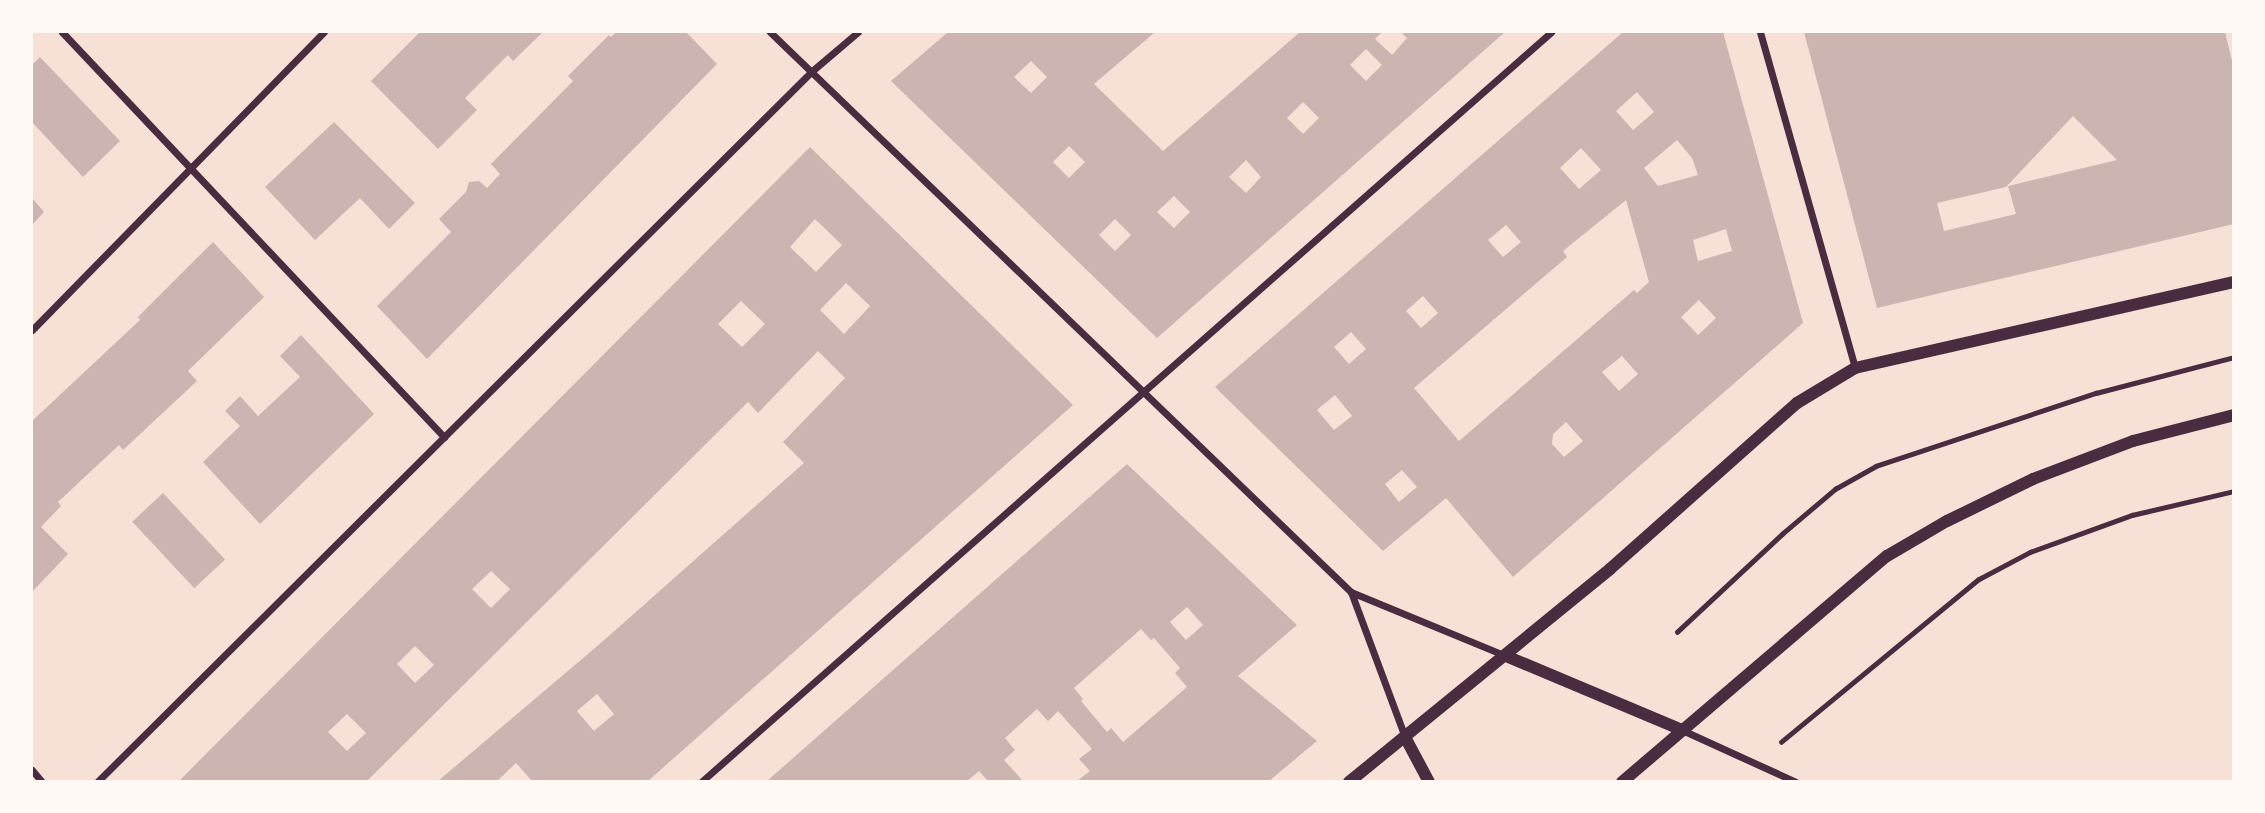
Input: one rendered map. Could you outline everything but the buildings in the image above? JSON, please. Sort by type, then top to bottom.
[{"type":"street","points":[[62,32],[444,437]]},
{"type":"street","points":[[32,330],[324,32]]},
{"type":"street","points":[[770,32],[1351,592],[1682,730],[1796,782]]},
{"type":"street","points":[[97,782],[812,71],[858,32]]},
{"type":"street","points":[[701,782],[1144,394],[1551,32]]},
{"type":"street","points":[[1760,32],[1855,368]]},
{"type":"street","points":[[1349,782],[1506,656],[1797,403],[1855,368],[2234,282]]},
{"type":"street","points":[[1622,782],[1887,556],[1947,521],[2033,479],[2133,441],[2234,415]]},
{"type":"street","points":[[1351,592],[1405,737],[1429,782]]},
{"type":"street","points":[[32,770],[41,782]]},
{"type":"path","points":[[1677,632],[1835,489],[1876,466],[2096,393],[2234,357]]},
{"type":"path","points":[[1809,717],[1979,579],[2031,552],[2132,515],[2234,491]]}]
